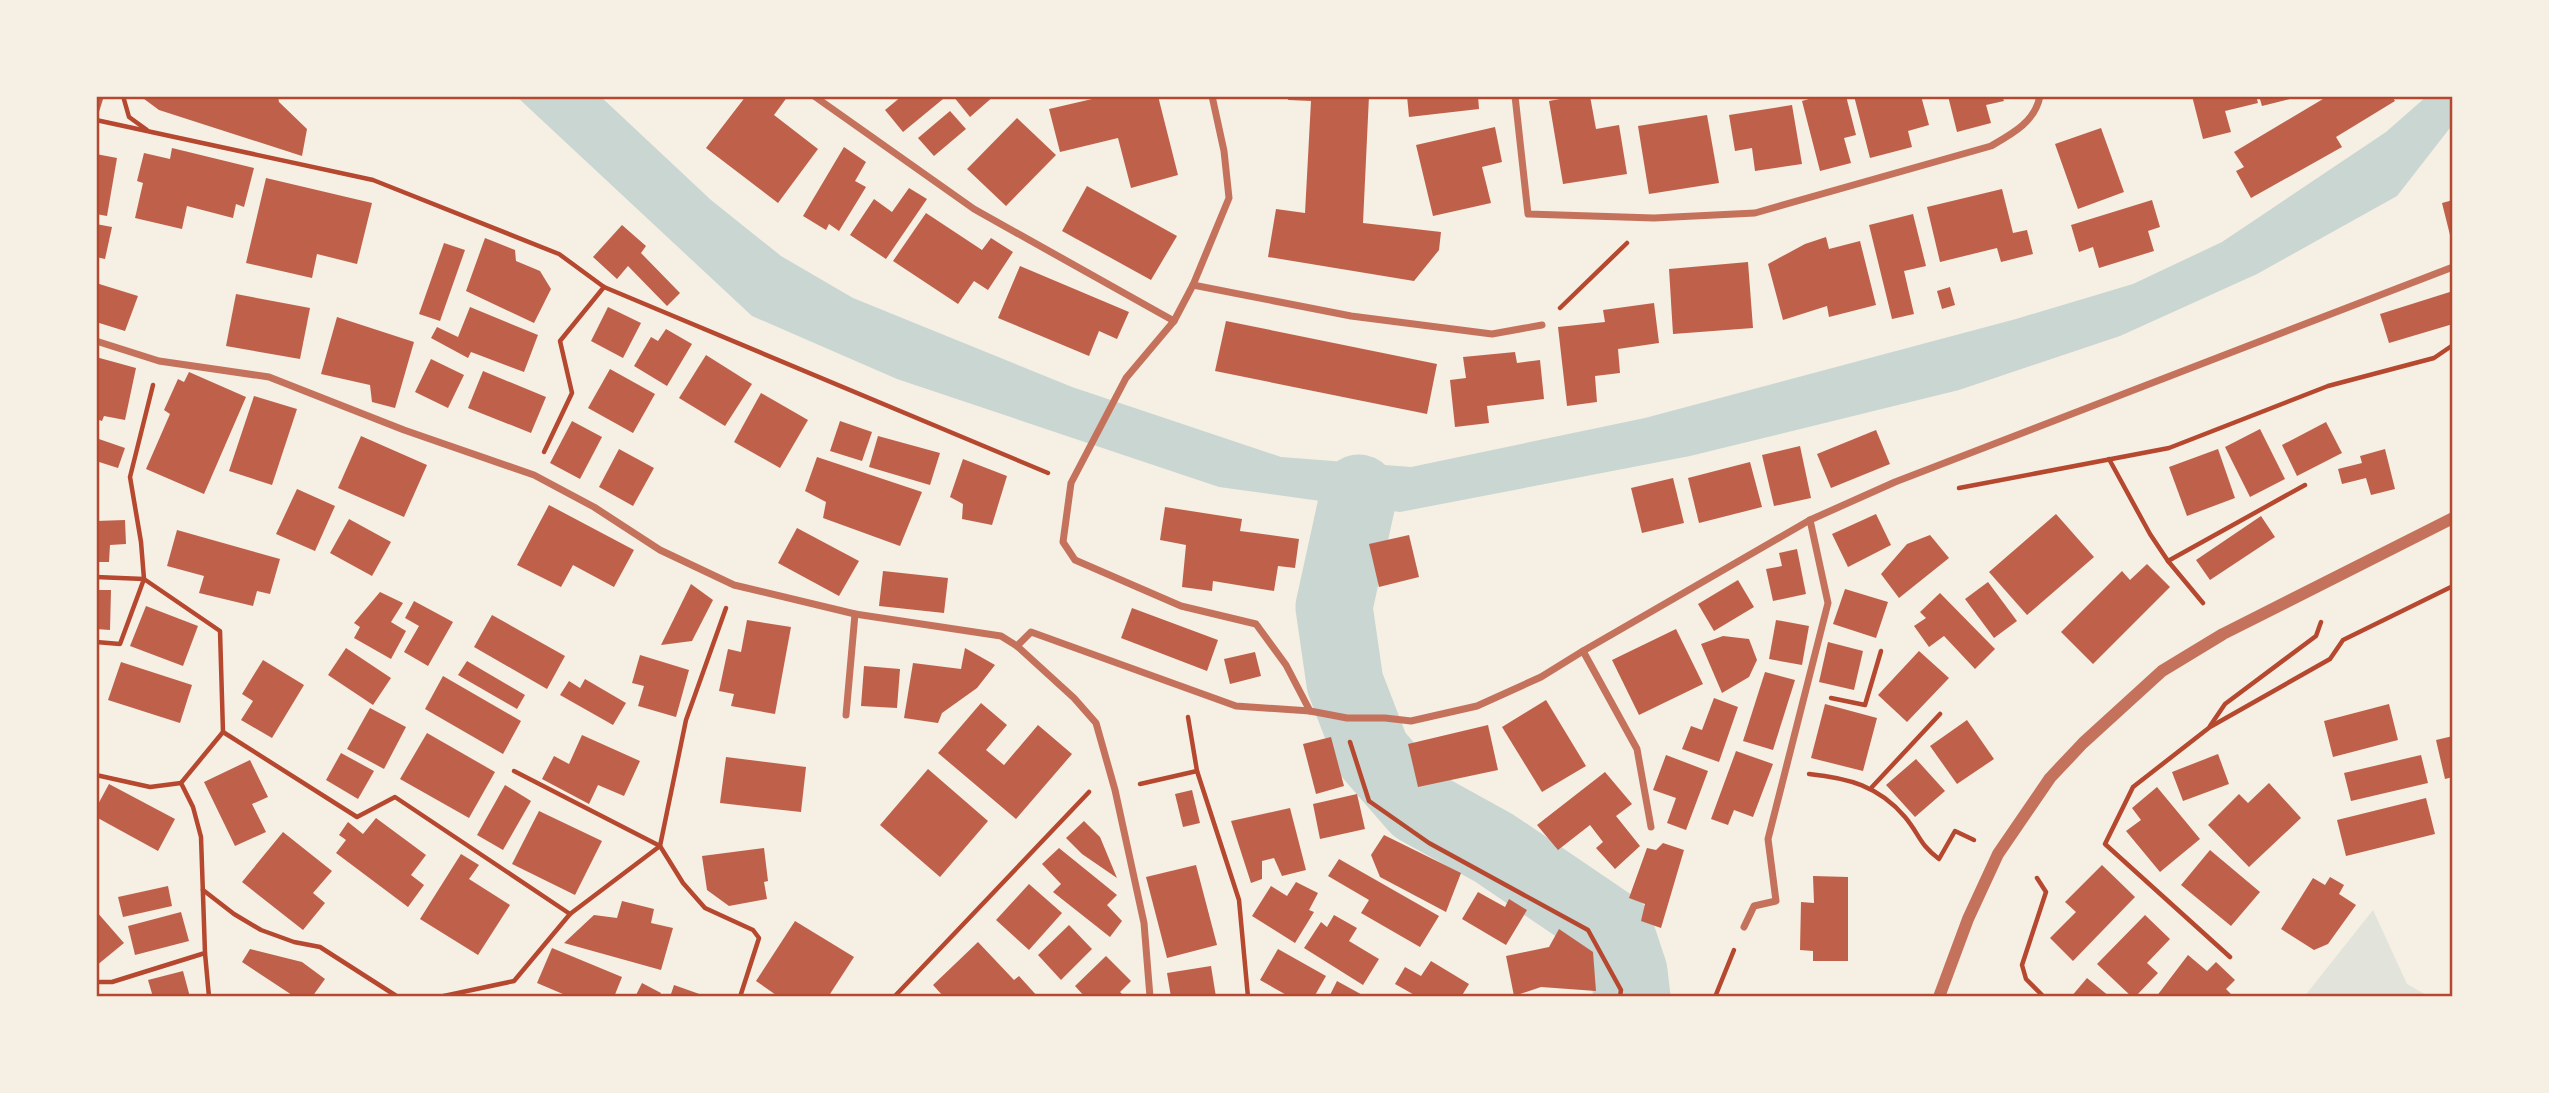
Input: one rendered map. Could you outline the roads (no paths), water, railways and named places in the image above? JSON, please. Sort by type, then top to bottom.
[{"type":"street","points":[[814,96],[974,209],[1174,321]]},
{"type":"street","points":[[1212,96],[1224,151],[1229,198],[1193,285],[1174,321],[1126,378],[1071,483],[1063,542],[1075,560],[1181,606],[1256,624],[1286,666],[1310,711]]},
{"type":"street","points":[[1515,96],[1528,214],[1654,218],[1755,213],[1991,146],[2019,129],[2038,108],[2040,96]]},
{"type":"street","points":[[1017,646],[1031,632],[1236,706],[1411,721],[1477,706],[1541,677],[1810,520],[1895,482],[2453,267]]},
{"type":"street","points":[[1193,285],[1351,316],[1492,334],[1542,325]]},
{"type":"street","points":[[96,341],[159,361],[269,377],[404,430],[534,475],[594,507],[660,550],[734,584],[855,614],[1001,636],[1017,646],[1074,698],[1096,723],[1115,789],[1144,923],[1150,997]]},
{"type":"street","points":[[1939,997],[1968,919],[1998,854],[2050,778],[2083,743],[2162,671],[2223,634],[2453,518]]},
{"type":"street","points":[[1744,927],[1754,906],[1776,901],[1768,839],[1828,603],[1810,520]]},
{"type":"street","points":[[846,715],[855,614]]},
{"type":"street","points":[[1583,651],[1637,750],[1651,827]]},
{"type":"waterway","points":[[1359,493],[1334,607],[1345,683],[1372,753],[1418,806],[1494,848],[1615,930],[1629,972],[1632,997]]}]
